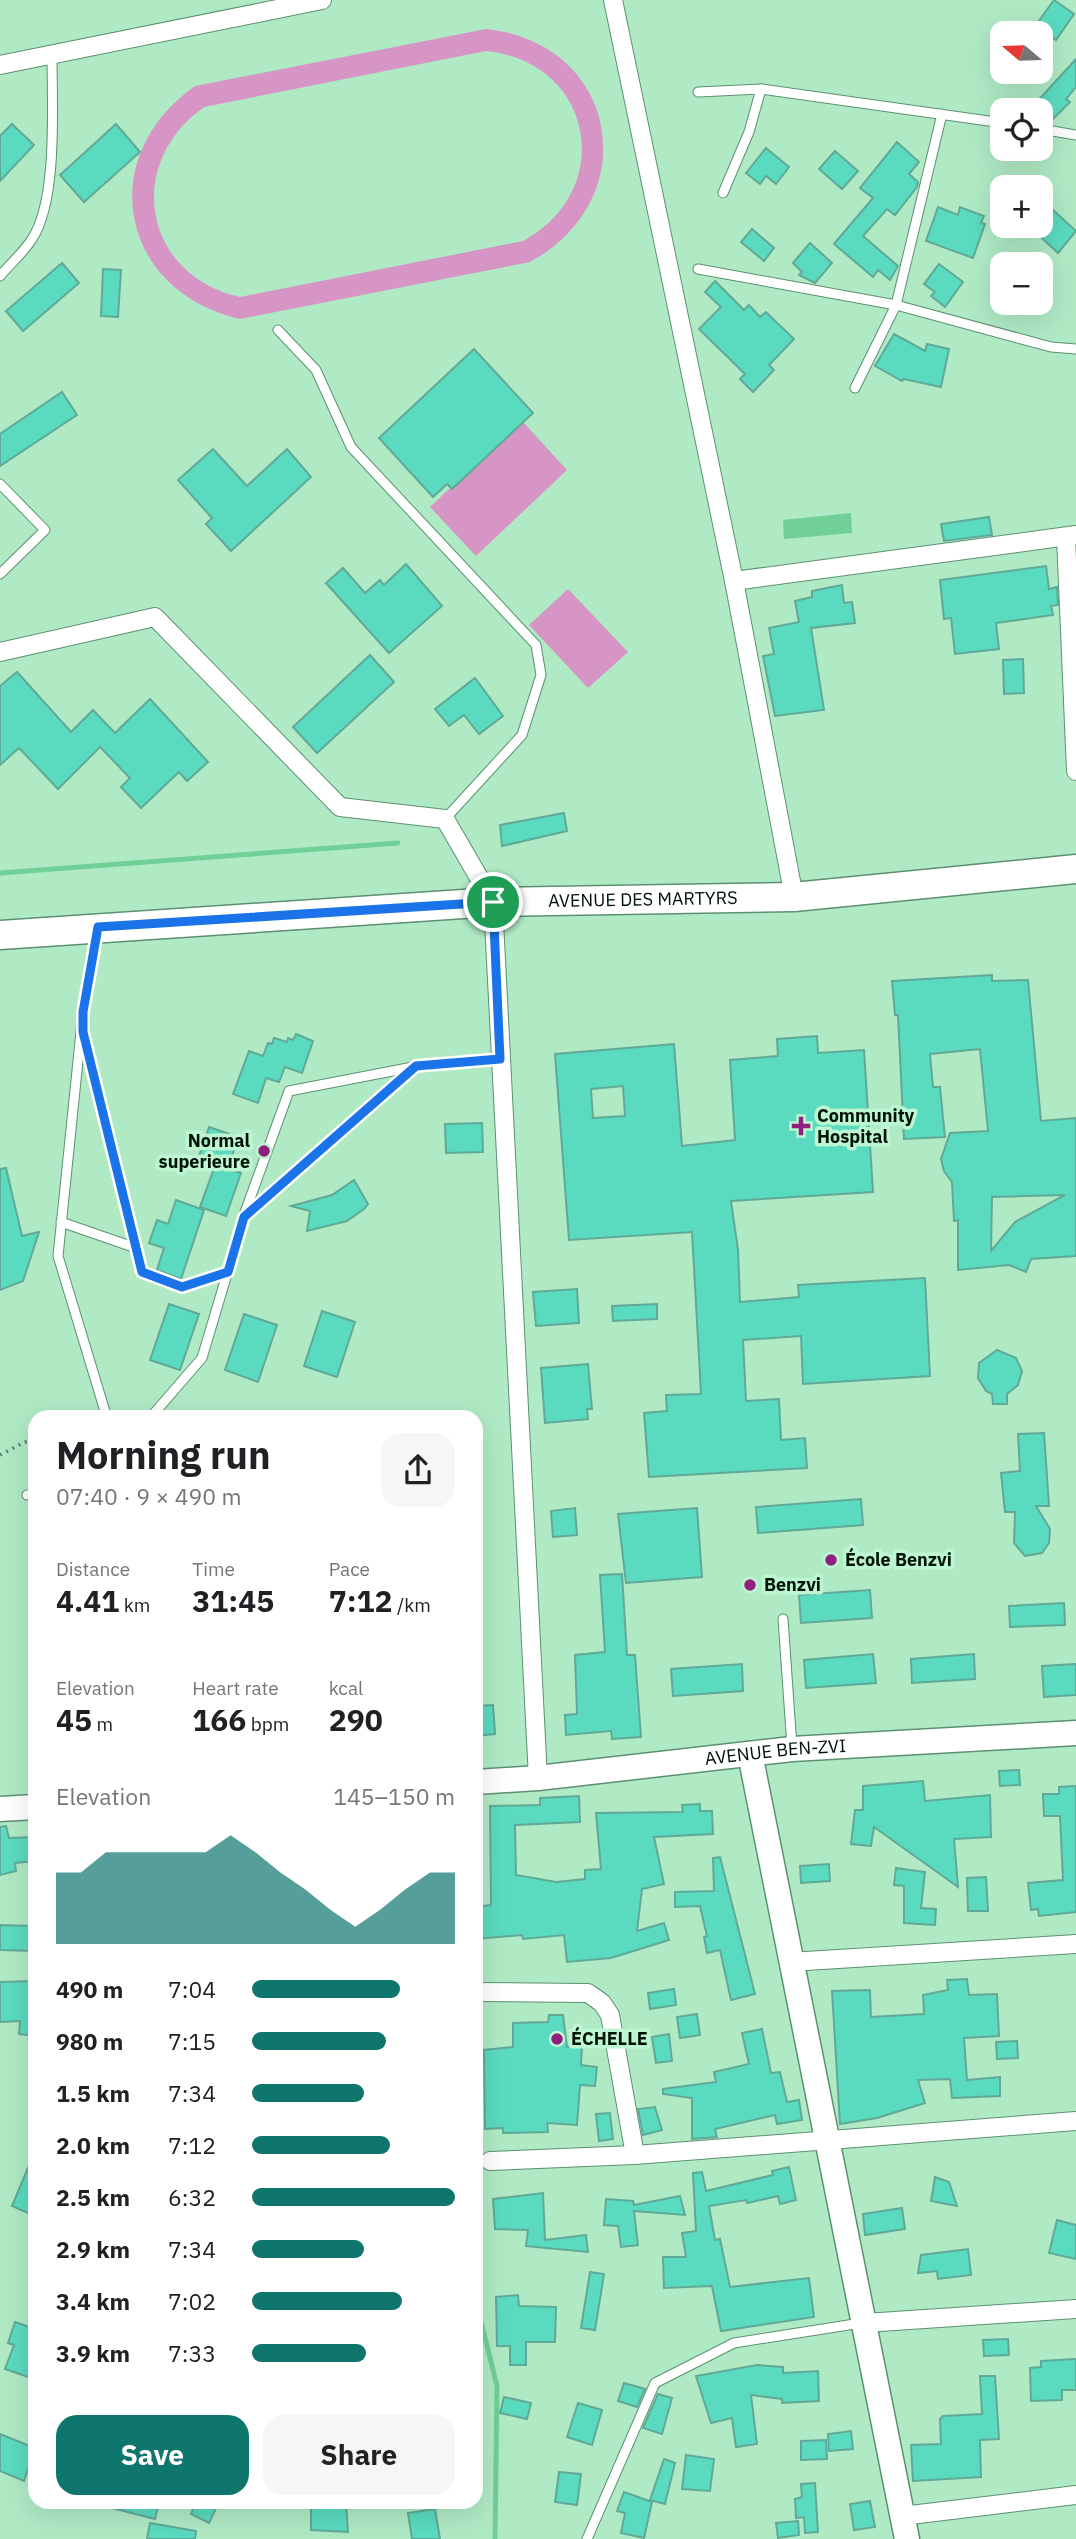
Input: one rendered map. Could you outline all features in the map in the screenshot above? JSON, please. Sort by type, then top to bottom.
[{"type":"main road","name":"AVENUE DES MARTYRS","points":[[0,935],[493,902],[794,897],[1076,869]]},
{"type":"street","points":[[0,65],[52,57],[322,0]]},
{"type":"street","points":[[613,0],[734,581],[794,897]]},
{"type":"street","points":[[734,581],[1071,536],[1076,771]]},
{"type":"street","points":[[0,652],[155,617],[340,807],[445,819],[493,902],[538,1778]]},
{"type":"street","name":"AVENUE BEN-ZVI","points":[[483,1782],[538,1778],[792,1749],[1076,1733]]},
{"type":"street","points":[[750,1754],[905,2527],[1076,2495]]},
{"type":"street","points":[[0,1809],[28,1807]]},
{"type":"street","points":[[790,1962],[1076,1944]]},
{"type":"street","points":[[483,1992],[588,1993],[603,2003],[610,2015],[635,2155]]},
{"type":"street","points":[[490,2161],[635,2155],[1076,2121]]},
{"type":"street","points":[[864,2323],[1076,2309]]},
{"type":"lane","points":[[0,276],[33,238],[46,205],[52,135],[52,57]]},
{"type":"lane","points":[[723,193],[749,132],[761,89]]},
{"type":"lane","points":[[698,92],[761,89],[990,121]]},
{"type":"lane","points":[[855,388],[896,305],[942,114]]},
{"type":"lane","points":[[1053,131],[1076,135]]},
{"type":"lane","points":[[698,269],[896,305],[1051,347],[1076,349]]},
{"type":"lane","points":[[278,330],[316,370],[351,447],[536,645],[541,675],[522,735],[445,819]]},
{"type":"lane","points":[[0,484],[45,530],[0,574]]},
{"type":"lane","points":[[98,927],[83,1012],[58,1256],[105,1410]]},
{"type":"lane","points":[[83,1032],[142,1272],[182,1287],[228,1272]]},
{"type":"lane","points":[[157,1410],[202,1358],[244,1217],[289,1091],[416,1066],[500,1059]]},
{"type":"lane","points":[[244,1217],[416,1066]]},
{"type":"lane","points":[[61,1222],[136,1248]]},
{"type":"lane","points":[[783,1619],[792,1749]]},
{"type":"lane","points":[[587,2539],[655,2384],[734,2343],[864,2323]]},
{"type":"path","points":[[0,1455],[28,1442]]},
{"type":"shaded area","points":[[486,29],[531,40],[565,62],[589,92],[601,127],[602,164],[591,201],[567,234],[530,262],[240,319],[199,304],[168,281],[146,252],[134,219],[133,184],[142,148],[163,115],[195,86]],"holes":[[[486,51],[522,60],[551,78],[570,103],[580,131],[581,161],[572,191],[553,219],[523,241],[240,297],[207,285],[182,266],[165,242],[156,215],[155,186],[162,158],[179,131],[204,107]]]},
{"type":"shaded area","points":[[522,421],[567,470],[476,556],[430,507]]},
{"type":"shaded area","points":[[851,513],[852,533],[784,539],[783,520]]},
{"type":"shaded area","points":[[568,589],[628,652],[588,688],[529,625]]},
{"type":"building","points":[[1054,0],[1074,14],[1056,40],[1054,21],[1039,21]]},
{"type":"building","points":[[1076,59],[1076,87],[1066,99],[1070,102],[1053,119],[1053,98],[1040,98]]},
{"type":"building","points":[[12,124],[34,145],[0,181],[0,136]]},
{"type":"building","points":[[116,124],[140,152],[84,202],[60,175]]},
{"type":"building","points":[[897,142],[919,162],[909,174],[918,182],[917,187],[895,215],[887,209],[863,236],[898,266],[890,280],[878,270],[873,277],[834,244],[873,198],[860,188]]},
{"type":"building","points":[[766,148],[789,167],[776,184],[766,176],[760,184],[746,173]]},
{"type":"building","points":[[835,151],[858,171],[842,189],[819,169]]},
{"type":"building","points":[[938,207],[958,215],[960,207],[984,216],[981,223],[985,224],[973,258],[926,241]]},
{"type":"building","points":[[1053,210],[1076,231],[1058,253],[1042,238],[1053,238]]},
{"type":"building","points":[[752,229],[774,248],[764,261],[741,242]]},
{"type":"building","points":[[810,243],[832,263],[815,283],[799,275],[802,272],[793,263]]},
{"type":"building","points":[[62,263],[79,283],[23,331],[6,311]]},
{"type":"building","points":[[939,264],[963,282],[945,307],[931,296],[935,292],[924,284]]},
{"type":"building","points":[[103,269],[121,270],[118,317],[101,316]]},
{"type":"building","points":[[715,281],[744,310],[749,305],[760,317],[766,312],[794,339],[769,365],[774,370],[753,392],[740,379],[745,374],[699,329],[721,307],[705,292]]},
{"type":"building","points":[[894,334],[925,351],[927,344],[949,349],[941,387],[904,379],[902,381],[875,366]]},
{"type":"building","points":[[474,349],[533,413],[452,489],[447,484],[433,497],[379,438]]},
{"type":"building","points":[[62,392],[77,415],[0,466],[0,434]]},
{"type":"building","points":[[213,449],[247,486],[287,449],[311,477],[231,551],[206,524],[212,518],[178,480]]},
{"type":"building","points":[[989,517],[992,535],[944,541],[941,524]]},
{"type":"building","points":[[406,564],[442,606],[389,653],[326,583],[343,568],[365,593],[380,580],[384,585]]},
{"type":"building","points":[[1046,566],[1049,589],[1057,587],[1058,605],[1051,606],[1053,615],[996,623],[999,649],[955,654],[951,618],[944,619],[940,580]]},
{"type":"building","points":[[842,585],[844,603],[852,602],[855,623],[811,628],[824,710],[775,716],[763,656],[774,654],[769,628],[799,622],[795,601],[812,597],[812,591]]},
{"type":"building","points":[[370,655],[394,682],[317,753],[293,727]]},
{"type":"building","points":[[1023,659],[1024,693],[1004,694],[1003,660]]},
{"type":"building","points":[[17,672],[71,732],[93,710],[115,733],[150,699],[208,762],[187,781],[179,772],[141,808],[121,787],[130,778],[100,747],[58,789],[19,748],[0,765],[0,686]]},
{"type":"building","points":[[475,678],[503,716],[479,734],[464,715],[449,726],[435,709]]},
{"type":"building","points":[[564,813],[567,831],[502,846],[500,825]]},
{"type":"building","points":[[992,975],[992,981],[1028,980],[1041,1121],[1076,1118],[1076,1256],[1031,1259],[1026,1272],[1009,1265],[958,1270],[958,1220],[954,1221],[952,1182],[944,1171],[941,1159],[950,1133],[988,1131],[980,1049],[930,1054],[933,1087],[940,1087],[945,1137],[904,1139],[898,1015],[895,1015],[892,981]],"holes":[[[1065,1195],[1015,1222],[991,1251],[992,1197]]]},
{"type":"building","points":[[296,1034],[313,1041],[302,1073],[285,1067],[279,1082],[266,1078],[258,1103],[233,1094],[249,1051],[263,1056],[268,1043],[272,1044],[274,1038],[287,1042],[288,1038],[293,1040]]},
{"type":"building","points":[[817,1036],[818,1053],[864,1050],[873,1192],[731,1201],[738,1250],[740,1302],[799,1297],[798,1285],[925,1278],[930,1376],[803,1384],[801,1336],[743,1340],[746,1401],[779,1399],[781,1440],[805,1438],[807,1468],[649,1477],[644,1413],[667,1411],[666,1395],[701,1394],[692,1232],[569,1240],[555,1054],[674,1044],[682,1146],[735,1140],[730,1060],[778,1056],[777,1039]],"holes":[[[623,1086],[625,1116],[593,1118],[591,1089]]]},
{"type":"building","points":[[482,1123],[483,1152],[446,1153],[445,1124]]},
{"type":"building","points":[[209,1127],[238,1137],[228,1169],[241,1173],[226,1216],[200,1207],[213,1171],[196,1165]]},
{"type":"building","points":[[6,1168],[22,1236],[39,1232],[23,1281],[0,1290],[0,1169]]},
{"type":"building","points":[[354,1180],[368,1204],[364,1209],[347,1221],[307,1231],[310,1211],[291,1206],[332,1195]]},
{"type":"building","points":[[176,1200],[204,1210],[181,1279],[157,1270],[164,1248],[149,1243],[157,1220],[168,1224]]},
{"type":"building","points":[[577,1289],[579,1323],[536,1326],[533,1292]]},
{"type":"building","points":[[169,1304],[199,1314],[180,1370],[150,1360]]},
{"type":"building","points":[[657,1304],[657,1319],[613,1321],[612,1306]]},
{"type":"building","points":[[322,1311],[355,1322],[337,1377],[304,1366]]},
{"type":"building","points":[[244,1314],[277,1325],[258,1382],[225,1370]]},
{"type":"building","points":[[997,1350],[1016,1358],[1022,1371],[1018,1385],[1007,1394],[1007,1404],[993,1404],[992,1394],[986,1391],[978,1378],[979,1363]]},
{"type":"building","points":[[588,1364],[592,1409],[587,1409],[588,1419],[545,1423],[541,1368]]},
{"type":"building","points":[[1044,1433],[1049,1506],[1036,1506],[1050,1529],[1049,1543],[1042,1553],[1025,1556],[1014,1543],[1015,1512],[1005,1512],[1001,1473],[1020,1471],[1018,1434]]},
{"type":"building","points":[[861,1499],[863,1525],[758,1533],[756,1507]]},
{"type":"building","points":[[575,1508],[577,1535],[553,1537],[551,1511]]},
{"type":"building","points":[[697,1508],[702,1577],[626,1583],[618,1514]]},
{"type":"building","points":[[622,1574],[627,1655],[635,1655],[641,1737],[612,1739],[611,1731],[566,1735],[565,1715],[577,1714],[575,1655],[605,1652],[600,1575]]},
{"type":"building","points":[[870,1590],[872,1618],[801,1623],[799,1595]]},
{"type":"building","points":[[1064,1603],[1065,1625],[1010,1627],[1009,1606]]},
{"type":"building","points":[[873,1654],[876,1683],[806,1688],[804,1660]]},
{"type":"building","points":[[974,1654],[975,1679],[912,1683],[911,1659]]},
{"type":"building","points":[[742,1664],[743,1691],[673,1696],[671,1669]]},
{"type":"building","points":[[1076,1664],[1076,1695],[1044,1697],[1042,1666]]},
{"type":"building","points":[[493,1705],[495,1734],[483,1735],[483,1706]]},
{"type":"building","points":[[1019,1770],[1020,1785],[1000,1786],[999,1771]]},
{"type":"building","points":[[923,1781],[925,1801],[990,1795],[991,1837],[954,1839],[958,1887],[874,1827],[871,1846],[851,1844],[855,1810],[863,1810],[863,1786]]},
{"type":"building","points":[[1076,1786],[1076,1912],[1039,1916],[1038,1909],[1031,1910],[1028,1883],[1063,1880],[1060,1816],[1044,1816],[1043,1794],[1059,1794],[1059,1787]]},
{"type":"building","points":[[579,1796],[580,1822],[515,1825],[516,1875],[556,1882],[585,1879],[585,1870],[601,1869],[596,1813],[683,1812],[682,1805],[700,1804],[700,1811],[712,1811],[713,1834],[654,1837],[664,1884],[642,1889],[637,1931],[664,1923],[669,1940],[611,1958],[567,1962],[564,1935],[523,1939],[522,1935],[483,1938],[483,1906],[491,1905],[490,1806],[540,1805],[540,1798]]},
{"type":"building","points":[[6,1826],[9,1838],[28,1837],[28,1862],[15,1863],[16,1871],[0,1875],[0,1827]]},
{"type":"building","points":[[720,1857],[755,1994],[731,2000],[720,1950],[707,1953],[704,1937],[707,1936],[700,1906],[675,1907],[675,1892],[714,1891],[713,1858]]},
{"type":"building","points":[[829,1864],[830,1881],[801,1883],[800,1866]]},
{"type":"building","points":[[896,1868],[925,1872],[921,1908],[936,1909],[935,1925],[904,1923],[904,1886],[894,1885]]},
{"type":"building","points":[[986,1877],[988,1911],[968,1911],[967,1878]]},
{"type":"building","points":[[0,1925],[28,1926],[28,1951],[0,1950]]},
{"type":"building","points":[[967,1979],[969,1995],[997,1994],[999,2036],[964,2038],[967,2080],[1000,2077],[1000,2096],[952,2098],[950,2079],[918,2080],[925,2103],[877,2118],[840,2124],[832,1991],[870,1990],[871,2017],[924,2014],[923,1995],[948,1990],[947,1980]]},
{"type":"building","points":[[28,1981],[28,2035],[19,2034],[20,2021],[0,2022],[0,1982]]},
{"type":"building","points":[[674,1989],[676,2005],[650,2009],[648,1993]]},
{"type":"building","points":[[697,2014],[700,2035],[680,2038],[677,2017]]},
{"type":"building","points":[[549,2015],[563,2015],[567,2047],[582,2045],[581,2065],[597,2067],[595,2086],[580,2085],[577,2125],[547,2123],[548,2132],[503,2133],[503,2128],[485,2129],[484,2050],[513,2047],[513,2023],[548,2022]]},
{"type":"building","points":[[762,2029],[771,2073],[780,2072],[787,2102],[799,2100],[802,2120],[777,2124],[775,2115],[715,2129],[717,2137],[692,2139],[692,2098],[663,2094],[663,2089],[716,2082],[714,2072],[749,2064],[742,2033]]},
{"type":"building","points":[[669,2034],[672,2061],[656,2063],[652,2037]]},
{"type":"building","points":[[1017,2041],[1018,2058],[997,2059],[996,2042]]},
{"type":"building","points":[[655,2107],[662,2130],[643,2135],[638,2109]]},
{"type":"building","points":[[610,2113],[613,2139],[599,2141],[596,2114]]},
{"type":"building","points":[[789,2167],[796,2200],[780,2204],[778,2196],[747,2203],[746,2200],[709,2206],[715,2240],[720,2239],[730,2287],[809,2278],[814,2317],[721,2331],[712,2286],[664,2288],[663,2257],[686,2257],[682,2233],[696,2231],[693,2173],[702,2172],[706,2191],[773,2175],[772,2171]]},
{"type":"building","points":[[28,2168],[28,2213],[12,2206]]},
{"type":"building","points":[[935,2177],[949,2182],[957,2206],[931,2201]]},
{"type":"building","points":[[543,2193],[545,2240],[586,2235],[588,2252],[526,2246],[528,2230],[495,2229],[493,2199]]},
{"type":"building","points":[[680,2196],[685,2215],[634,2211],[638,2245],[621,2247],[618,2226],[604,2225],[606,2199],[633,2201],[634,2205]]},
{"type":"building","points":[[902,2208],[905,2229],[865,2235],[863,2214]]},
{"type":"building","points":[[1057,2220],[1076,2225],[1076,2259],[1049,2253]]},
{"type":"building","points":[[968,2249],[971,2275],[938,2279],[937,2271],[918,2273],[921,2255]]},
{"type":"building","points":[[590,2272],[604,2274],[595,2330],[581,2328]]},
{"type":"building","points":[[518,2295],[519,2306],[556,2307],[555,2342],[526,2342],[526,2365],[510,2365],[510,2346],[497,2346],[496,2297]]},
{"type":"building","points":[[15,2322],[28,2327],[28,2377],[5,2369],[14,2345],[8,2343]]},
{"type":"building","points":[[1008,2339],[1009,2355],[984,2356],[983,2340]]},
{"type":"building","points":[[1076,2359],[1076,2390],[1062,2390],[1062,2400],[1031,2401],[1030,2368],[1041,2367],[1041,2361]]},
{"type":"building","points":[[757,2365],[783,2367],[783,2373],[818,2371],[819,2401],[782,2403],[782,2399],[751,2395],[757,2444],[736,2447],[732,2418],[711,2423],[696,2376]]},
{"type":"building","points":[[980,2376],[995,2376],[999,2439],[980,2440],[981,2477],[913,2481],[911,2445],[941,2444],[940,2419],[943,2416],[982,2414]]},
{"type":"building","points":[[624,2383],[645,2389],[637,2407],[618,2401]]},
{"type":"building","points":[[658,2394],[672,2398],[662,2434],[643,2428]]},
{"type":"building","points":[[504,2397],[531,2403],[527,2419],[500,2413]]},
{"type":"building","points":[[578,2403],[602,2410],[592,2445],[567,2437]]},
{"type":"building","points":[[851,2431],[853,2449],[829,2451],[828,2434]]},
{"type":"building","points":[[0,2434],[28,2445],[28,2469],[24,2481],[0,2471]]},
{"type":"building","points":[[826,2440],[827,2459],[801,2460],[801,2441]]},
{"type":"building","points":[[686,2455],[714,2459],[710,2491],[682,2489]]},
{"type":"building","points":[[664,2459],[675,2463],[665,2504],[650,2500]]},
{"type":"building","points":[[559,2472],[581,2474],[577,2505],[555,2502]]},
{"type":"building","points":[[815,2483],[818,2532],[805,2533],[804,2517],[796,2518],[795,2499],[802,2497],[801,2484]]},
{"type":"building","points":[[624,2492],[652,2502],[644,2538],[621,2533],[625,2513],[617,2511]]},
{"type":"building","points":[[870,2501],[875,2527],[854,2530],[850,2504]]},
{"type":"building","points":[[116,2509],[157,2509],[155,2519]]},
{"type":"building","points":[[193,2509],[216,2509],[209,2523],[191,2514]]},
{"type":"building","points":[[311,2509],[346,2509],[348,2532],[311,2530]]},
{"type":"building","points":[[435,2509],[440,2539],[412,2539],[408,2513]]},
{"type":"building","points":[[798,2521],[799,2535],[778,2538],[776,2523]]},
{"type":"building","points":[[150,2523],[196,2531],[195,2539],[147,2539]]},
{"type":"waterway","points":[[0,873],[398,843]]},
{"type":"waterway","points":[[483,2329],[497,2386],[495,2539]]},
{"type":"place","name":"Community Hospital","points":[[801,1126]]},
{"type":"place","name":"Normal superieure","points":[[264,1151]]},
{"type":"place","name":"École Benzvi","points":[[831,1560]]},
{"type":"place","name":"Benzvi","points":[[750,1585]]},
{"type":"place","name":"ÉCHELLE","points":[[557,2039]]},
{"type":"route","points":[[493,902],[500,1059],[416,1066],[244,1217],[228,1272],[182,1287],[142,1272],[83,1032],[83,1012],[98,927],[493,902]]}]
